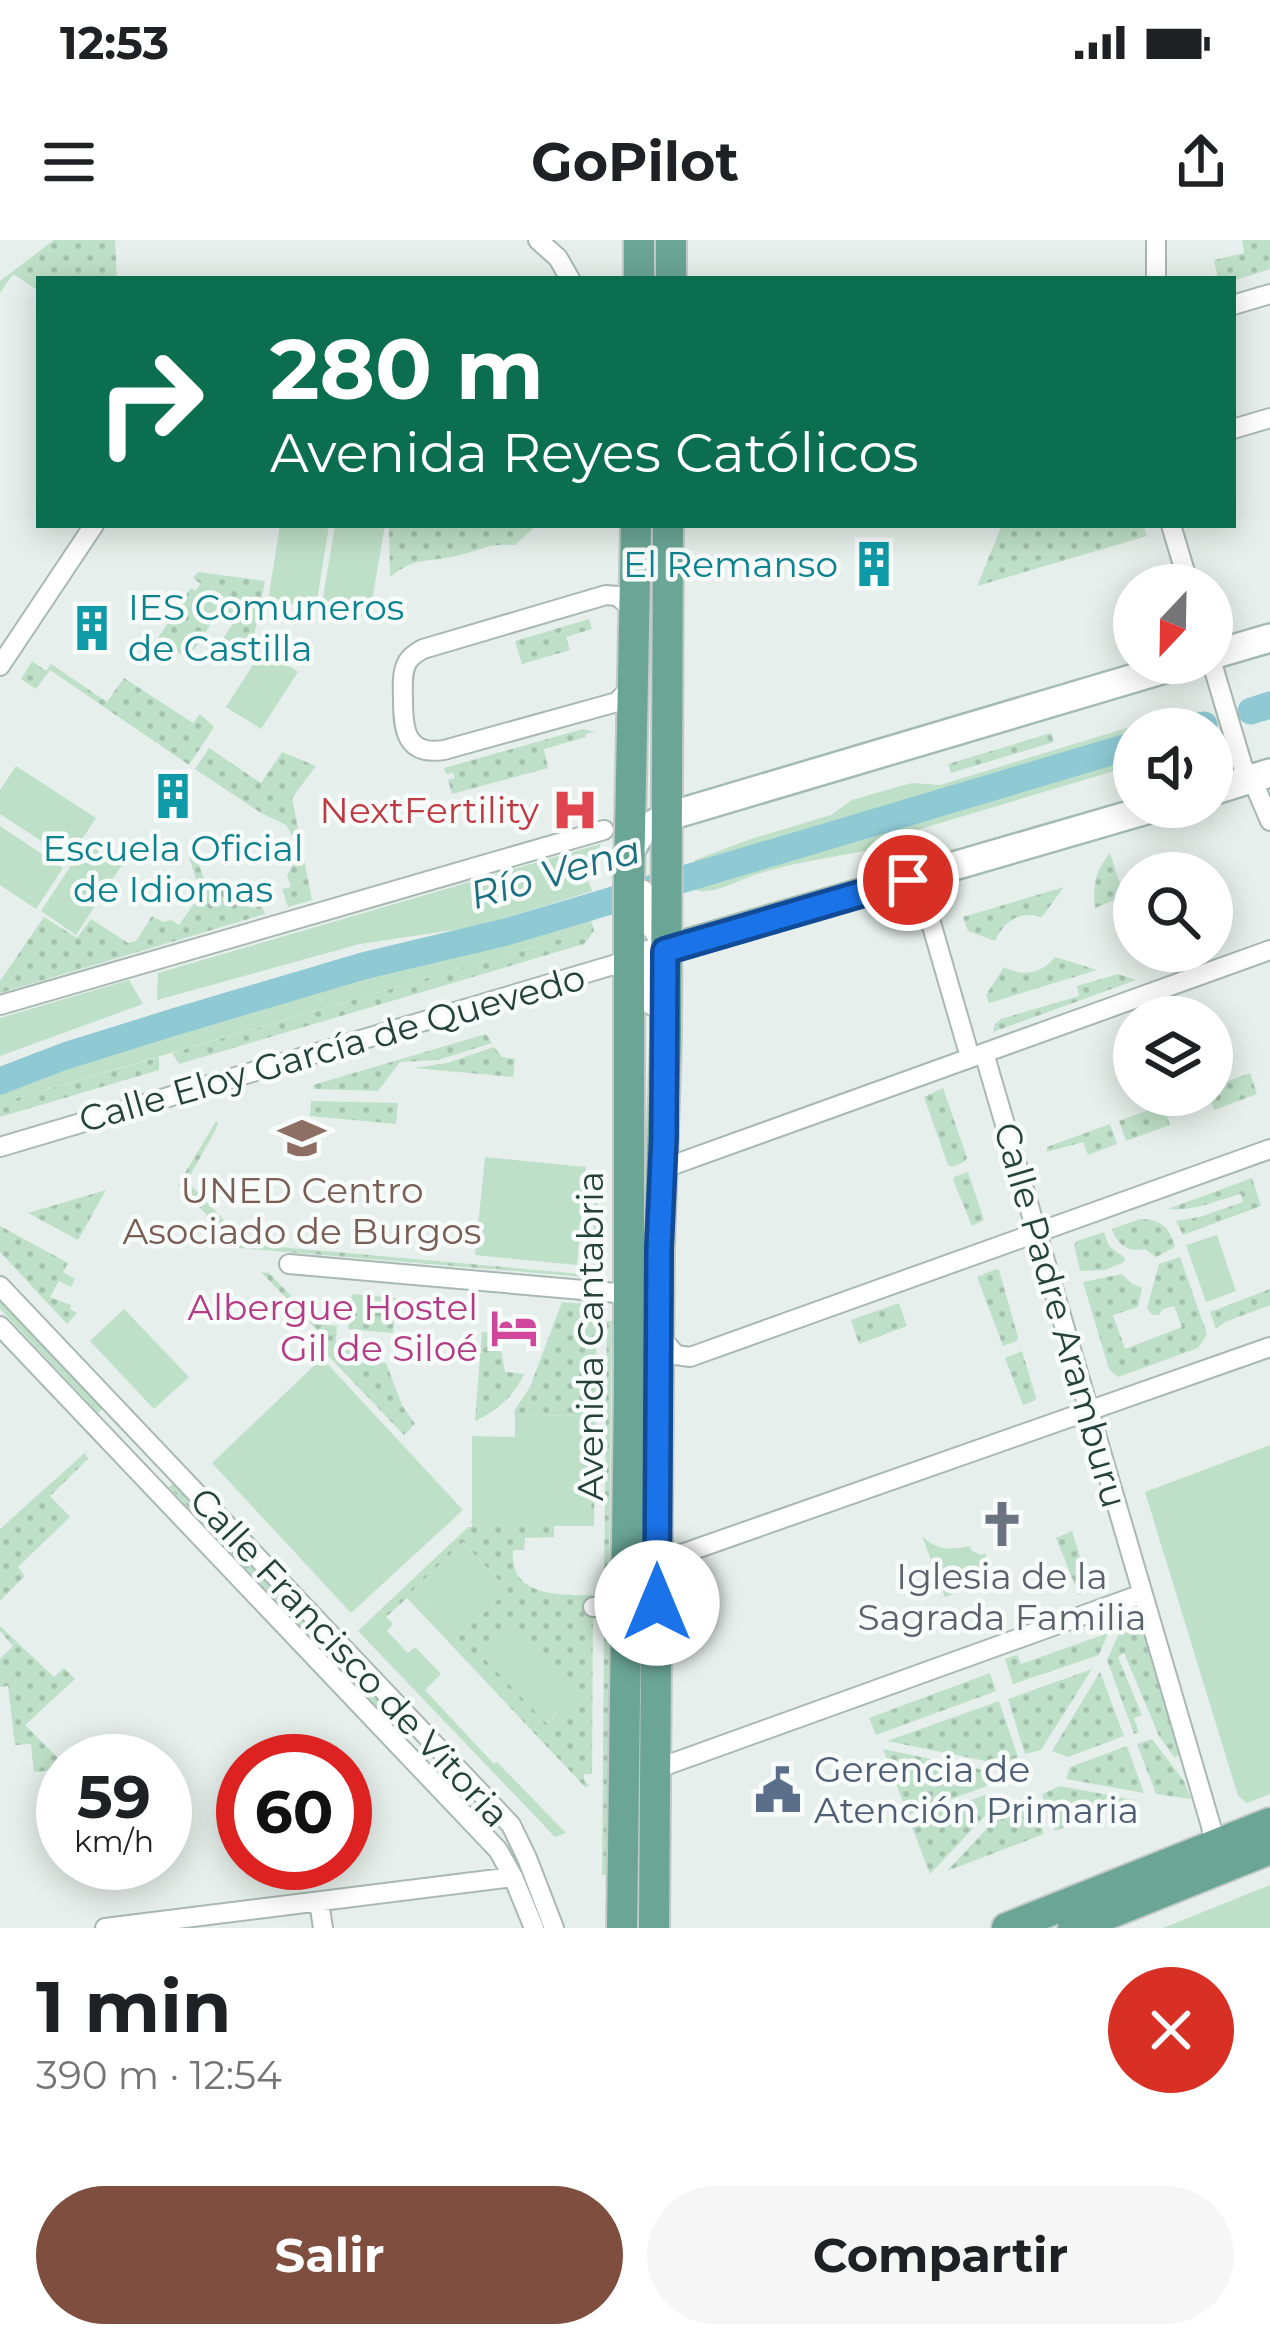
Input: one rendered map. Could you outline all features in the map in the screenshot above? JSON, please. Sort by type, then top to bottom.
[{"type":"main road","points":[[639,240],[639,276]]},
{"type":"main road","points":[[671,240],[671,276]]},
{"type":"main road","name":"Avenida Cantabria","points":[[644,528],[634,610],[630,766],[646,871],[665,951],[653,1928]]},
{"type":"main road","name":"Avenida Cantabria","points":[[622,1928],[630,960],[646,871],[666,632],[644,528]]},
{"type":"main road","points":[[1077,1918],[1216,1845],[1270,1823]]},
{"type":"main road","points":[[1007,1928],[1077,1918],[1270,1849]]},
{"type":"street","points":[[538,240],[558,258],[568,276]]},
{"type":"street","points":[[556,240],[581,276]]},
{"type":"street","points":[[1156,240],[1156,276]]},
{"type":"street","points":[[1236,304],[1270,294]]},
{"type":"street","points":[[1236,428],[1270,418]]},
{"type":"street","points":[[0,650],[81,528]]},
{"type":"street","points":[[0,666],[92,528]]},
{"type":"street","points":[[1172,528],[1183,564]]},
{"type":"street","points":[[632,686],[616,702],[444,751],[417,746],[404,726],[404,675],[419,651],[606,595],[617,596],[634,610]]},
{"type":"street","points":[[1233,651],[1270,638]]},
{"type":"street","points":[[646,871],[1131,684]]},
{"type":"street","points":[[1219,684],[1243,767],[1261,776],[1270,820]]},
{"type":"street","name":"Calle Eloy García de Quevedo","points":[[0,1147],[1113,820]]},
{"type":"street","points":[[0,1005],[604,830]]},
{"type":"street","name":"Calle Padre Aramburu","points":[[926,902],[1036,1232],[1216,1845]]},
{"type":"street","points":[[662,1164],[975,1050],[1270,950]]},
{"type":"street","name":"Avenida Cantabria","points":[[630,960],[651,983],[652,1135],[662,1164]]},
{"type":"street","points":[[659,1334],[676,1355],[690,1357],[1270,1149]]},
{"type":"street","points":[[289,1264],[628,1294]]},
{"type":"street","name":"Calle Francisco de Vitoria","points":[[0,1286],[511,1825],[554,1928]]},
{"type":"street","name":"Calle Francisco de Vitoria","points":[[0,1326],[87,1434],[498,1850],[534,1928]]},
{"type":"street","points":[[628,1526],[643,1552],[657,1557],[691,1551],[1270,1346]]},
{"type":"street","points":[[87,1434],[114,1407]]},
{"type":"street","points":[[656,1769],[1142,1594]]},
{"type":"street","points":[[593,1606],[614,1607]]},
{"type":"street","points":[[409,1755],[430,1738]]},
{"type":"street","points":[[105,1928],[513,1877]]},
{"type":"street","points":[[319,1902],[323,1928]]},
{"type":"street","points":[[1030,1928],[1049,1920],[1077,1918]]},
{"type":"green space","points":[[54,240],[115,240],[117,276],[36,276],[36,289],[13,274],[0,293],[0,281]]},
{"type":"green space","points":[[1242,240],[1270,240],[1270,269],[1236,280],[1236,276],[1217,276],[1214,260],[1244,253]]},
{"type":"green space","points":[[280,528],[329,528],[316,607],[268,600]]},
{"type":"green space","points":[[334,528],[384,528],[369,618],[321,609]]},
{"type":"green space","points":[[389,528],[534,528],[515,545],[415,563],[390,577]]},
{"type":"green space","points":[[1001,528],[1144,528],[1147,536],[977,586]]},
{"type":"green space","points":[[198,572],[265,581],[250,656],[223,639],[235,620],[220,610],[188,659],[158,638],[191,588],[195,591],[201,584],[193,578]]},
{"type":"green space","points":[[589,619],[592,629],[566,637],[570,650],[522,664],[515,641]]},
{"type":"green space","points":[[263,649],[298,672],[261,729],[226,707]]},
{"type":"green space","points":[[32,661],[46,671],[51,664],[107,702],[124,678],[193,723],[200,714],[214,727],[189,765],[50,670],[36,689],[21,679]]},
{"type":"green space","points":[[583,729],[595,732],[544,749],[548,768],[452,794],[448,780],[455,778],[444,768]]},
{"type":"green space","points":[[1113,732],[1113,771],[917,830],[897,844],[785,866],[715,890],[695,890],[695,860],[831,815],[852,800],[912,783],[940,785]]},
{"type":"green space","points":[[1051,733],[1054,742],[951,773],[948,764]]},
{"type":"green space","points":[[209,748],[261,783],[282,752],[316,766],[292,798],[312,900],[288,907],[282,889],[291,887],[287,876],[296,858],[293,837],[286,825],[195,769]]},
{"type":"green space","points":[[16,766],[96,818],[69,859],[0,814],[0,790]]},
{"type":"green space","points":[[0,826],[63,868],[36,909],[0,885]]},
{"type":"green space","points":[[89,838],[124,862],[76,935],[41,911]]},
{"type":"green space","points":[[600,844],[600,861],[583,866],[592,891],[480,926],[360,944],[157,1000],[158,973]]},
{"type":"green space","points":[[1110,853],[1113,901],[1095,908],[1094,892],[1101,865]]},
{"type":"green space","points":[[189,857],[198,862],[204,879],[253,908],[262,906],[265,914],[0,993],[0,981],[44,917],[77,938],[91,919],[128,943],[136,941],[152,916],[179,925],[204,889],[198,885]]},
{"type":"green space","points":[[1064,887],[1042,917],[1014,919],[995,941],[968,931],[963,917]]},
{"type":"green space","points":[[601,910],[601,917],[591,920],[581,933],[0,1103],[0,1086]]},
{"type":"green space","points":[[591,920],[594,931],[584,944],[179,1064],[172,1053],[581,933]]},
{"type":"green space","points":[[1055,957],[1097,970],[989,1003],[986,995],[1004,967],[1031,972]]},
{"type":"green space","points":[[1118,974],[1136,980],[993,1032],[1001,1019],[1079,996],[1077,986]]},
{"type":"green space","points":[[129,980],[143,1004],[0,1056],[0,1018]]},
{"type":"green space","points":[[486,1034],[492,1043],[438,1060],[400,1062],[378,1091],[314,1089],[313,1085]]},
{"type":"green space","points":[[494,1047],[502,1057],[515,1059],[513,1077],[414,1068],[447,1063]]},
{"type":"green space","points":[[159,1057],[159,1070],[0,1117],[0,1103]]},
{"type":"green space","points":[[1250,1073],[1257,1094],[1233,1103],[1233,1079]]},
{"type":"green space","points":[[943,1088],[967,1158],[952,1167],[924,1097]]},
{"type":"green space","points":[[311,1101],[398,1103],[396,1124],[310,1116]]},
{"type":"green space","points":[[1167,1116],[1170,1125],[1126,1141],[1119,1121]]},
{"type":"green space","points":[[216,1121],[187,1181],[246,1244],[593,1275],[595,1172],[597,1278],[239,1248],[178,1185]]},
{"type":"green space","points":[[1110,1124],[1117,1144],[1088,1155],[1083,1142],[1047,1152],[1047,1147]]},
{"type":"green space","points":[[485,1157],[586,1167],[577,1265],[475,1255]]},
{"type":"green space","points":[[968,1172],[984,1220],[972,1226],[953,1180]]},
{"type":"green space","points":[[1252,1178],[1261,1206],[1183,1235],[1176,1221],[1243,1202],[1241,1194],[1196,1207],[1168,1209]]},
{"type":"green space","points":[[106,1190],[78,1240],[28,1213]]},
{"type":"green space","points":[[1140,1219],[1163,1225],[1175,1247],[1156,1257],[1120,1243],[1112,1229]]},
{"type":"green space","points":[[0,1226],[68,1263],[63,1272],[75,1279],[71,1287],[59,1281],[50,1297],[71,1305],[77,1313],[67,1324],[0,1252]]},
{"type":"green space","points":[[1104,1232],[1109,1246],[1124,1262],[1105,1270],[1080,1271],[1074,1245]]},
{"type":"green space","points":[[1217,1235],[1236,1291],[1206,1302],[1186,1245]]},
{"type":"green space","points":[[1180,1257],[1207,1334],[1198,1348],[1118,1377],[1109,1369],[1083,1282],[1122,1274],[1142,1288],[1138,1307],[1113,1315],[1125,1349],[1182,1327],[1174,1306],[1159,1315],[1147,1308],[1159,1264]]},
{"type":"green space","points":[[996,1269],[1018,1337],[1003,1346],[977,1277]]},
{"type":"green space","points":[[261,1272],[269,1273],[318,1324],[337,1326],[335,1349],[382,1353],[381,1362],[386,1363],[415,1424],[404,1435],[315,1342],[322,1335]]},
{"type":"green space","points":[[1270,1289],[1270,1305],[1216,1329],[1210,1312]]},
{"type":"green space","points":[[352,1294],[396,1298],[393,1333],[348,1329]]},
{"type":"green space","points":[[0,1300],[103,1408],[98,1413],[0,1309]]},
{"type":"green space","points":[[562,1302],[597,1305],[594,1526],[554,1526],[554,1537],[525,1538],[524,1550],[513,1550],[514,1566],[528,1585],[553,1593],[593,1595],[592,1774],[584,1774],[589,1786],[585,1787],[407,1598],[386,1617],[380,1610],[472,1527],[471,1521],[590,1521],[591,1416],[515,1415]],"holes":[[[463,1542],[508,1590],[457,1638],[412,1591]],[[516,1624],[580,1692],[547,1724],[482,1656]]]},
{"type":"green space","points":[[899,1303],[907,1326],[859,1344],[851,1320]]},
{"type":"green space","points":[[124,1309],[189,1377],[154,1409],[90,1341]]},
{"type":"green space","points":[[607,1321],[612,1321],[609,1583],[604,1583]]},
{"type":"green space","points":[[482,1332],[498,1333],[505,1372],[524,1374],[504,1402],[475,1421]]},
{"type":"green space","points":[[1022,1351],[1036,1398],[1023,1405],[1005,1358]]},
{"type":"green space","points":[[322,1358],[463,1510],[351,1613],[212,1463]]},
{"type":"green space","points":[[515,1415],[591,1416],[590,1522],[472,1521],[472,1436],[515,1437]]},
{"type":"green space","points":[[1270,1445],[1270,1794],[1247,1803],[1238,1796],[1145,1492]]},
{"type":"green space","points":[[88,1450],[88,1459],[50,1496],[70,1517],[18,1567],[25,1576],[0,1601],[0,1529]]},
{"type":"green space","points":[[174,1483],[393,1715],[391,1719],[169,1487]]},
{"type":"green space","points":[[1072,1531],[1090,1589],[1079,1595],[1056,1538]]},
{"type":"green space","points":[[922,1536],[939,1547],[970,1546],[972,1551],[985,1553],[994,1579],[945,1597]]},
{"type":"green space","points":[[463,1542],[508,1590],[457,1638],[412,1591]]},
{"type":"green space","points":[[380,1610],[393,1624],[387,1631],[408,1653],[415,1647],[441,1674],[425,1690],[566,1833],[555,1837],[358,1631]]},
{"type":"green space","points":[[1135,1617],[1142,1620],[1182,1751],[1175,1758],[1159,1736],[1124,1653],[1118,1657],[1142,1715],[1134,1718],[1139,1732],[1134,1734],[1107,1660],[1124,1622]]},
{"type":"green space","points":[[516,1623],[581,1692],[546,1724],[482,1656]]},
{"type":"green space","points":[[604,1625],[609,1625],[607,1875],[602,1875]]},
{"type":"green space","points":[[0,1626],[54,1677],[64,1668],[75,1679],[25,1725],[36,1736],[36,1772],[31,1744],[15,1745],[8,1686],[0,1687],[0,1659],[13,1646]]},
{"type":"green space","points":[[1108,1633],[1099,1655],[1013,1684],[1005,1659],[1017,1655],[1021,1664]]},
{"type":"green space","points":[[1092,1669],[1041,1750],[1025,1754],[1008,1699]]},
{"type":"green space","points":[[1100,1672],[1124,1736],[1068,1757],[1052,1751]]},
{"type":"green space","points":[[990,1673],[996,1691],[876,1735],[869,1718]]},
{"type":"green space","points":[[999,1701],[1018,1757],[1000,1764],[887,1741]]},
{"type":"green space","points":[[1152,1739],[1184,1781],[1191,1799],[1156,1794],[1137,1744]]},
{"type":"green space","points":[[1127,1746],[1144,1793],[1066,1779],[1070,1767]]},
{"type":"green space","points":[[883,1749],[993,1772],[987,1786],[908,1815]]},
{"type":"green space","points":[[1060,1786],[1135,1800],[1055,1831],[1042,1794]]},
{"type":"green space","points":[[988,1794],[999,1801],[930,1874],[910,1822]]},
{"type":"green space","points":[[1031,1798],[1044,1834],[947,1871],[1010,1804]]},
{"type":"green space","points":[[1270,1885],[1270,1928],[1163,1928]]},
{"type":"waterway","name":"Río Vena","points":[[1251,711],[1270,705]]},
{"type":"waterway","name":"Río Vena","points":[[0,1081],[65,1056],[363,966],[506,932],[1113,751]]},
{"type":"place","name":"El Remanso","points":[[874,564]]},
{"type":"place","name":"IES Comuneros de Castilla","points":[[92,628]]},
{"type":"place","name":"Escuela Oficial de Idiomas","points":[[173,796]]},
{"type":"place","name":"NextFertility","points":[[575,810]]},
{"type":"place","name":"UNED Centro Asociado de Burgos","points":[[302,1138]]},
{"type":"place","name":"Albergue Hostel Gil de Siloé","points":[[514,1328]]},
{"type":"place","name":"Iglesia de la Sagrada Familia","points":[[1002,1524]]},
{"type":"place","name":"Gerencia de Atención Primaria","points":[[778,1790]]},
{"type":"route","points":[[657,1603],[665,951],[908,880]]}]
